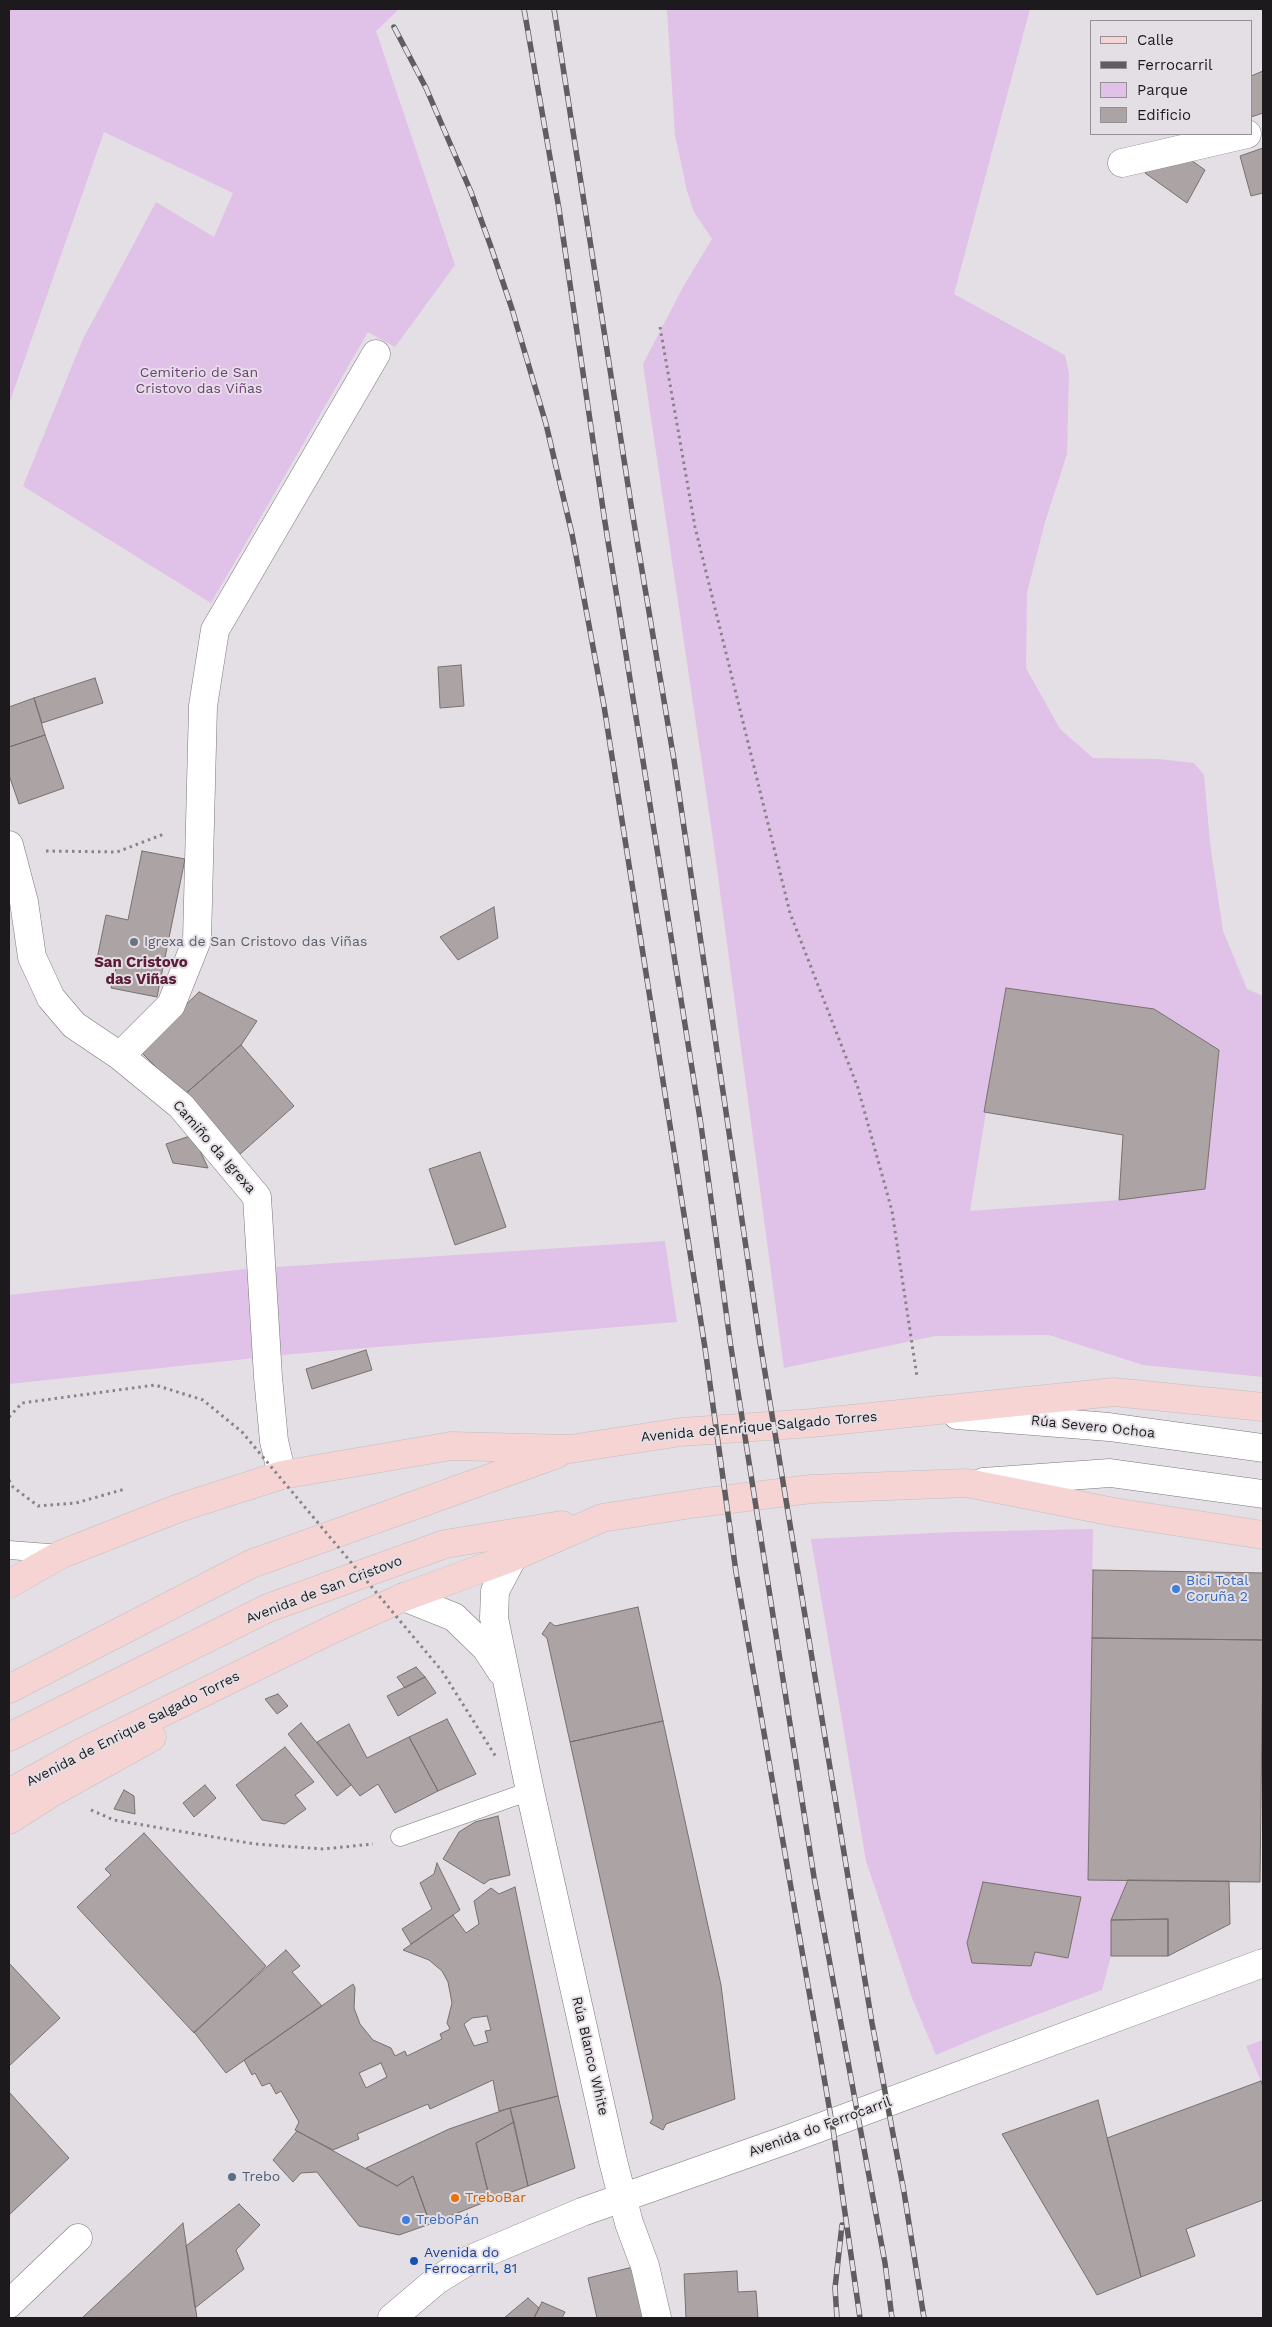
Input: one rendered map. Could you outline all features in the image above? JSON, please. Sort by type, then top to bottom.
[{"type":"main road","name":"Avenida de Enrique Salgado Torres","points":[[9,1584],[62,1554],[179,1508],[282,1475],[451,1446],[570,1450],[681,1432],[922,1412],[1114,1392],[1263,1407]]},
{"type":"main road","points":[[9,1689],[251,1564],[570,1450]]},
{"type":"main road","name":"Avenida de Enrique Salgado Torres","points":[[9,1793],[86,1750],[258,1665],[404,1597],[513,1557],[602,1518],[675,1506],[811,1489],[966,1483],[1114,1512],[1263,1535]]},
{"type":"main road","name":"Avenida de San Cristovo","points":[[9,1737],[268,1608],[445,1544],[602,1518]]},
{"type":"main road","points":[[9,1574],[62,1554]]},
{"type":"main road","name":"Avenida de Enrique Salgado Torres","points":[[9,1820],[53,1792],[153,1736],[258,1665]]},
{"type":"street","points":[[1122,163],[1243,135]]},
{"type":"street","points":[[120,1056],[170,1005],[197,940],[204,706],[215,630],[376,354]]},
{"type":"street","name":"Camiño da Igrexa","points":[[10,848],[24,902],[32,957],[50,998],[74,1025],[120,1056],[181,1106],[257,1197],[268,1377],[274,1441],[282,1475]]},
{"type":"street","name":"Rúa Severo Ochoa","points":[[922,1412],[1109,1427],[1263,1448]]},
{"type":"street","points":[[966,1483],[1110,1473],[1263,1494]]},
{"type":"street","name":"Rúa Blanco White","points":[[513,1557],[495,1591],[494,1618],[530,1792],[622,2197],[644,2266],[657,2318]]},
{"type":"street","name":"Rúa Blanco White","points":[[404,1597],[454,1617],[486,1648],[507,1681]]},
{"type":"street","name":"Avenida do Ferrocarril","points":[[392,2318],[437,2280],[471,2259],[622,2197],[786,2140],[1263,1963]]},
{"type":"street","points":[[9,2304],[78,2238]]},
{"type":"lane","points":[[9,1550],[62,1554]]},
{"type":"lane","points":[[400,1836],[530,1792]]},
{"type":"path","points":[[660,327],[695,527],[790,913],[858,1088],[892,1210],[922,1412]]},
{"type":"path","points":[[10,848],[117,852],[202,820]]},
{"type":"path","points":[[9,1417],[22,1403],[155,1386],[204,1400],[242,1432],[442,1670],[496,1757]]},
{"type":"path","points":[[9,1480],[13,1487],[38,1506],[76,1503],[131,1487]]},
{"type":"path","points":[[114,1820],[255,1844],[323,1850],[374,1844],[400,1836]]},
{"type":"green space","name":"Cemiterio de San Cristovo das Viñas","points":[[9,9],[399,9],[376,31],[455,265],[395,347],[368,332],[211,603],[23,486],[83,339],[156,202],[214,237],[233,193],[104,132],[9,404]]},
{"type":"green space","points":[[667,9],[1030,9],[954,294],[1065,355],[1069,374],[1067,454],[1045,522],[1027,593],[1026,668],[1060,729],[1093,758],[1159,759],[1194,763],[1204,775],[1210,843],[1223,931],[1247,989],[1263,996],[1263,1377],[1143,1365],[1049,1335],[935,1336],[784,1368],[712,832],[643,364],[683,287],[712,239],[694,212],[687,191],[675,135]],"holes":[[[1006,988],[1154,1009],[1219,1051],[1205,1189],[1119,1200],[970,1211]]]},
{"type":"green space","points":[[665,1241],[677,1322],[293,1354],[9,1384],[9,1295],[246,1269]]},
{"type":"green space","points":[[1093,1529],[1088,1879],[1128,1880],[1111,1920],[1111,1956],[1102,1990],[988,2033],[936,2055],[912,1998],[866,1861],[811,1539],[954,1532]]},
{"type":"green space","points":[[1263,2040],[1263,2080],[1261,2081],[1246,2046]]},
{"type":"building","points":[[1263,71],[1263,113],[1252,117],[1252,76]]},
{"type":"building","points":[[1263,148],[1263,193],[1251,196],[1240,156]]},
{"type":"building","points":[[1184,155],[1205,170],[1187,203],[1145,173],[1159,161]]},
{"type":"building","points":[[461,665],[464,706],[440,708],[438,667]]},
{"type":"building","points":[[95,678],[103,703],[42,723],[34,698]]},
{"type":"building","points":[[34,698],[45,735],[9,747],[9,707]]},
{"type":"building","points":[[45,735],[64,788],[19,804],[9,775],[9,747]]},
{"type":"building","name":"Igrexa de San Cristovo das Viñas","points":[[142,851],[185,859],[157,997],[111,988],[116,968],[96,964],[106,915],[128,920]]},
{"type":"building","points":[[494,907],[498,938],[458,960],[440,937]]},
{"type":"building","points":[[1006,988],[1154,1009],[1219,1050],[1205,1189],[1119,1200],[1123,1135],[984,1112]]},
{"type":"building","points":[[199,992],[257,1021],[241,1045],[184,1095],[139,1050]]},
{"type":"building","points":[[241,1045],[294,1106],[238,1156],[184,1095]]},
{"type":"building","points":[[193,1135],[208,1168],[173,1163],[166,1144]]},
{"type":"building","points":[[480,1152],[506,1227],[455,1245],[429,1169]]},
{"type":"building","points":[[366,1350],[372,1370],[312,1389],[306,1369]]},
{"type":"building","points":[[1093,1570],[1263,1573],[1263,1640],[1092,1638]]},
{"type":"building","points":[[638,1607],[663,1721],[570,1742],[547,1638],[542,1634],[550,1622],[555,1626]]},
{"type":"building","points":[[1092,1638],[1263,1640],[1260,1882],[1088,1880]]},
{"type":"building","points":[[416,1667],[425,1677],[405,1688],[397,1677]]},
{"type":"building","points":[[425,1677],[436,1693],[398,1716],[387,1696]]},
{"type":"building","points":[[278,1694],[288,1706],[277,1714],[265,1699]]},
{"type":"building","points":[[447,1719],[476,1774],[438,1791],[409,1737]]},
{"type":"building","points":[[663,1721],[721,1985],[735,2099],[666,2124],[663,2130],[650,2123],[653,2118],[570,1742]]},
{"type":"building","points":[[301,1723],[351,1785],[337,1796],[288,1734]]},
{"type":"building","points":[[349,1724],[367,1758],[409,1737],[438,1791],[395,1813],[378,1784],[360,1796],[317,1742]]},
{"type":"building","points":[[285,1747],[314,1782],[295,1795],[306,1809],[285,1824],[262,1820],[236,1785]]},
{"type":"building","points":[[205,1785],[216,1798],[194,1817],[183,1803]]},
{"type":"building","points":[[124,1790],[134,1796],[135,1814],[114,1809]]},
{"type":"building","points":[[498,1816],[510,1875],[489,1880],[484,1884],[443,1859],[459,1832],[475,1822]]},
{"type":"building","points":[[144,1833],[266,1966],[194,2033],[77,1907],[111,1875],[105,1869]]},
{"type":"building","points":[[437,1863],[460,1910],[411,1944],[402,1929],[432,1909],[420,1883],[434,1874]]},
{"type":"building","points":[[1128,1880],[1229,1881],[1230,1924],[1168,1956],[1168,1919],[1111,1920]]},
{"type":"building","points":[[983,1882],[1081,1897],[1068,1958],[1035,1952],[1031,1966],[972,1963],[967,1943]]},
{"type":"building","points":[[515,1887],[558,2096],[499,2111],[493,2080],[430,2109],[428,2104],[357,2134],[359,2139],[333,2150],[295,2130],[299,2122],[281,2091],[276,2094],[270,2083],[262,2086],[255,2073],[252,2075],[244,2060],[353,1984],[355,1988],[354,2008],[360,2024],[373,2040],[391,2048],[395,2056],[405,2051],[407,2056],[442,2039],[440,2034],[450,2029],[447,2023],[452,2003],[448,1982],[442,1971],[429,1960],[403,1950],[453,1915],[466,1933],[479,1924],[474,1901],[491,1888],[499,1894]],"holes":[[[487,2016],[491,2030],[485,2031],[488,2042],[474,2046],[464,2024],[472,2018]],[[381,2063],[387,2077],[366,2088],[359,2073]]]},
{"type":"building","points":[[1168,1919],[1168,1956],[1111,1956],[1111,1920]]},
{"type":"building","points":[[286,1950],[300,1966],[292,1972],[322,2006],[226,2073],[194,2032]]},
{"type":"building","points":[[9,1963],[60,2018],[9,2066]]},
{"type":"building","points":[[1261,2081],[1263,2087],[1263,2200],[1186,2229],[1195,2256],[1141,2277],[1107,2138]]},
{"type":"building","points":[[9,2092],[69,2158],[9,2215]]},
{"type":"building","points":[[558,2096],[575,2168],[528,2186],[510,2108]]},
{"type":"building","points":[[1098,2100],[1141,2277],[1097,2295],[1002,2134]]},
{"type":"building","points":[[510,2108],[514,2122],[476,2143],[490,2200],[430,2224],[413,2176],[397,2186],[366,2168],[449,2129]]},
{"type":"building","points":[[514,2122],[528,2186],[490,2200],[476,2143]]},
{"type":"building","points":[[297,2131],[397,2186],[413,2176],[430,2224],[399,2235],[359,2226],[317,2172],[301,2173],[293,2182],[273,2160]]},
{"type":"building","points":[[239,2204],[260,2225],[236,2250],[244,2269],[195,2308],[186,2246]]},
{"type":"building","points":[[183,2223],[197,2318],[82,2318]]},
{"type":"building","points":[[633,2267],[645,2318],[597,2318],[588,2278]]},
{"type":"building","points":[[737,2271],[738,2292],[756,2291],[758,2318],[686,2318],[684,2274]]},
{"type":"building","points":[[528,2298],[539,2308],[534,2318],[504,2318]]},
{"type":"building","points":[[542,2302],[565,2312],[562,2318],[534,2318]]},
{"type":"railway","points":[[524,9],[559,209],[604,516],[701,1125],[730,1341],[814,1877],[885,2263],[892,2318]]},
{"type":"railway","points":[[554,9],[632,511],[674,760],[760,1342],[872,2023],[904,2192],[924,2318]]},
{"type":"railway","points":[[394,27],[426,88],[471,192],[491,247],[512,309],[546,424],[572,534],[604,706],[705,1348],[736,1572],[833,2129],[860,2318]]},
{"type":"railway","points":[[837,2318],[835,2288],[842,2225]]},
{"type":"place","name":"Igrexa de San Cristovo das Viñas","points":[[134,942]]},
{"type":"place","name":"Bici Total Coruña 2","points":[[1176,1589]]},
{"type":"place","name":"Trebo","points":[[232,2177]]},
{"type":"place","name":"TreboBar","points":[[455,2198]]},
{"type":"place","name":"TreboPán","points":[[406,2220]]},
{"type":"place","name":"Avenida do Ferrocarril, 81","points":[[414,2261]]},
{"type":"district","name":"San Cristovo das Viñas","points":[[141,972]]}]
